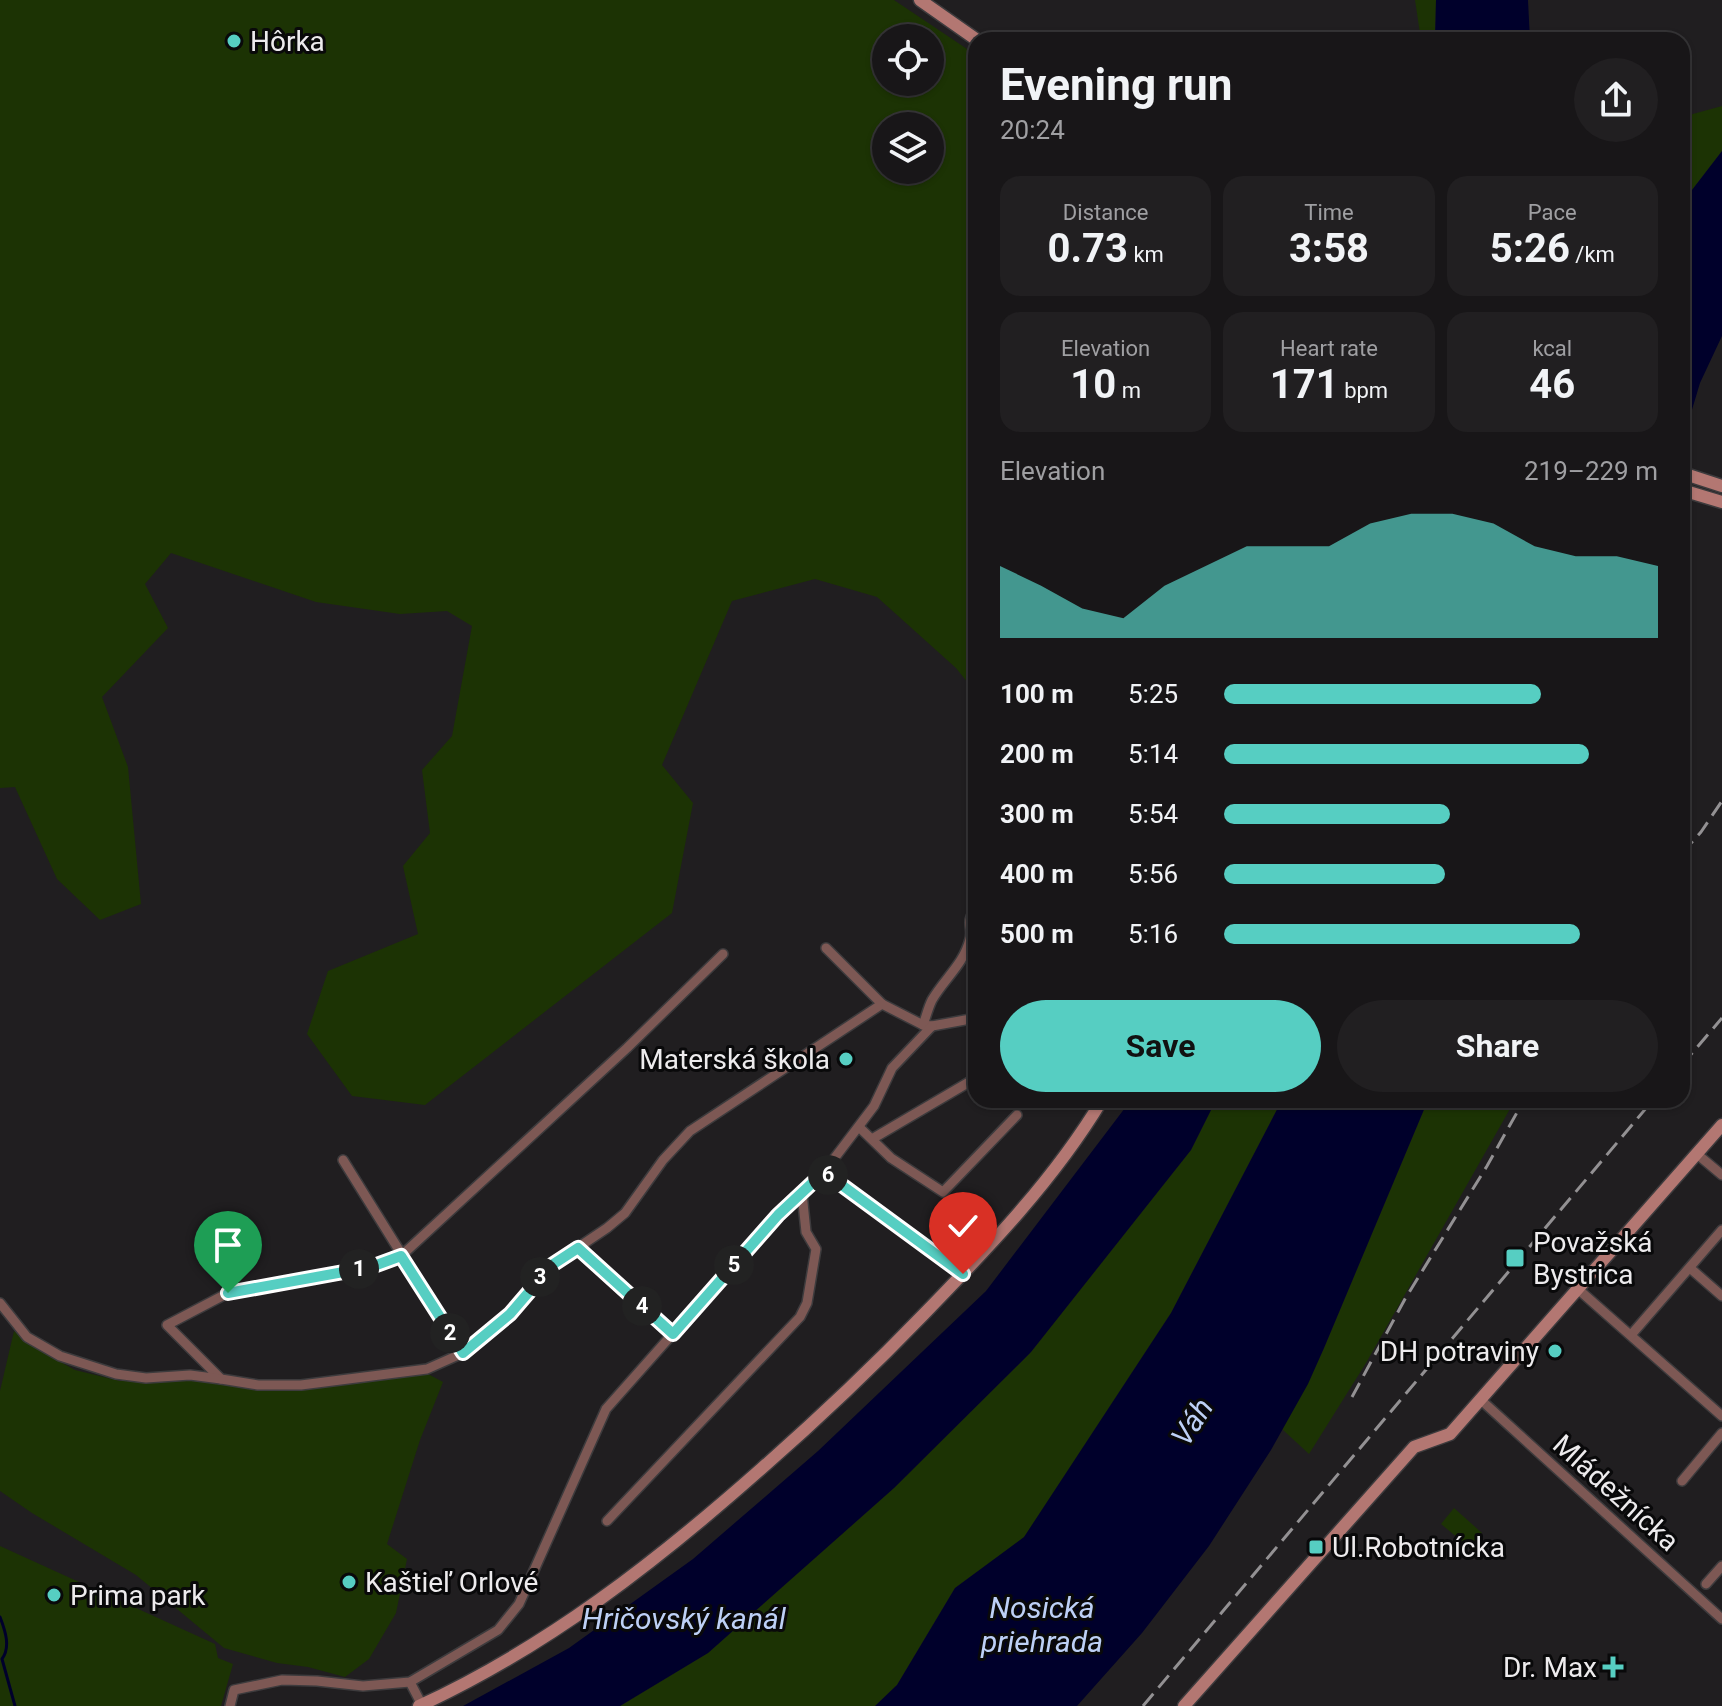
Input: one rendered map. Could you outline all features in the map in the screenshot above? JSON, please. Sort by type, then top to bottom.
[{"type":"main road","points":[[920,0],[968,34]]},
{"type":"main road","points":[[1690,476],[1722,486]]},
{"type":"main road","points":[[1690,492],[1722,502]]},
{"type":"main road","points":[[420,1705],[531,1647],[634,1576],[703,1520],[858,1383],[963,1274],[1016,1218],[1096,1108]]},
{"type":"main road","points":[[1184,1706],[1414,1447],[1450,1434],[1722,1125]]},
{"type":"street","points":[[230,1706],[234,1690],[282,1680],[363,1686],[410,1682],[498,1630],[519,1604],[606,1409],[778,1215],[824,1172],[859,1127],[874,1106],[892,1068],[927,1026],[932,1001],[955,972],[968,944]]},
{"type":"street","points":[[826,948],[882,1004],[927,1026],[968,1019]]},
{"type":"street","points":[[221,1379],[167,1325],[228,1293],[371,1267],[401,1256],[627,1048],[723,954]]},
{"type":"street","points":[[0,1303],[27,1337],[60,1356],[116,1374],[146,1378],[190,1375],[258,1385],[301,1385],[427,1369],[463,1353],[510,1314],[552,1265],[625,1213],[663,1160],[690,1131],[882,1004]]},
{"type":"street","points":[[872,1139],[968,1083]]},
{"type":"street","points":[[859,1127],[891,1158],[943,1192],[1017,1115]]},
{"type":"street","points":[[1697,1154],[1722,1175]]},
{"type":"street","points":[[343,1160],[463,1353]]},
{"type":"street","points":[[824,1172],[963,1274]]},
{"type":"street","points":[[607,1521],[800,1317],[807,1303],[816,1249],[806,1232],[802,1193]]},
{"type":"street","points":[[1631,1335],[1722,1230]]},
{"type":"street","points":[[578,1248],[673,1334]]},
{"type":"street","points":[[1690,1268],[1722,1296]]},
{"type":"street","points":[[1579,1290],[1722,1416]]},
{"type":"street","name":"Mládežnícka","points":[[1481,1400],[1722,1619]]},
{"type":"street","points":[[1682,1481],[1722,1433]]},
{"type":"street","points":[[1706,1584],[1722,1566]]},
{"type":"street","points":[[410,1682],[420,1705]]},
{"type":"green space","points":[[0,0],[894,0],[930,24],[872,24],[872,96],[944,96],[944,34],[968,50],[968,683],[956,668],[877,597],[815,579],[732,601],[662,765],[693,803],[672,913],[425,1105],[352,1096],[307,1034],[328,971],[418,934],[403,866],[430,833],[422,770],[452,736],[472,626],[447,611],[400,614],[316,602],[171,553],[145,584],[168,628],[102,697],[128,767],[141,904],[100,920],[57,879],[15,787],[0,788]]},
{"type":"green space","points":[[1415,0],[1436,0],[1435,32],[1420,32]]},
{"type":"green space","points":[[1722,106],[1722,151],[1690,193],[1690,115]]},
{"type":"green space","points":[[1212,1108],[1278,1108],[1171,1313],[1024,1538],[955,1588],[897,1685],[875,1706],[620,1706],[708,1653],[894,1488],[1031,1352],[1191,1150]]},
{"type":"green space","points":[[1425,1108],[1510,1108],[1366,1363],[1309,1454],[1282,1429],[1324,1348]]},
{"type":"green space","points":[[14,1331],[37,1349],[75,1370],[120,1381],[192,1379],[239,1387],[302,1390],[428,1374],[443,1382],[420,1440],[387,1544],[407,1559],[396,1613],[369,1659],[345,1677],[224,1648],[136,1575],[0,1491],[0,1391]]},
{"type":"green space","points":[[1454,1508],[1482,1533],[1470,1548],[1441,1524]]},
{"type":"green space","name":"Prima park","points":[[0,1546],[215,1644],[218,1658],[233,1664],[221,1706],[0,1706]]},
{"type":"water","points":[[1436,0],[1528,0],[1530,32],[1435,32]]},
{"type":"water","points":[[1722,151],[1722,336],[1700,383],[1690,416],[1690,193]]},
{"type":"water","name":"Hričovský kanál","points":[[1125,1108],[1212,1108],[1191,1150],[1031,1352],[894,1488],[708,1653],[620,1706],[463,1706],[569,1648],[693,1559],[818,1451],[986,1291]]},
{"type":"water","name":"Nosická priehrada","points":[[1278,1108],[1425,1108],[1308,1384],[1271,1450],[1209,1546],[1142,1633],[1077,1706],[875,1706],[897,1685],[955,1588],[1024,1537],[1171,1313]]},
{"type":"waterway","points":[[0,1617],[7,1644],[2,1659],[15,1706]]},
{"type":"railway","points":[[1690,844],[1722,801]]},
{"type":"railway","points":[[1690,1056],[1722,1018]]},
{"type":"railway","points":[[1352,1397],[1405,1299],[1520,1108]]},
{"type":"railway","points":[[1143,1706],[1646,1108]]},
{"type":"place","name":"Hôrka","points":[[234,41]]},
{"type":"place","name":"Materská škola","points":[[846,1059]]},
{"type":"place","name":"Považská Bystrica","points":[[1515,1258]]},
{"type":"place","name":"DH potraviny","points":[[1555,1351]]},
{"type":"place","name":"Ul.Robotnícka","points":[[1316,1547]]},
{"type":"place","name":"Kaštieľ Orlové","points":[[349,1582]]},
{"type":"place","name":"Prima park","points":[[54,1595]]},
{"type":"place","name":"Dr. Max","points":[[1613,1667]]},
{"type":"route","points":[[228,1293],[371,1267],[401,1256],[463,1353],[510,1314],[552,1265],[578,1248],[673,1334],[778,1215],[824,1172],[963,1274]]},
{"type":"water label","name":"Váh","points":[[1192,1422]]}]
